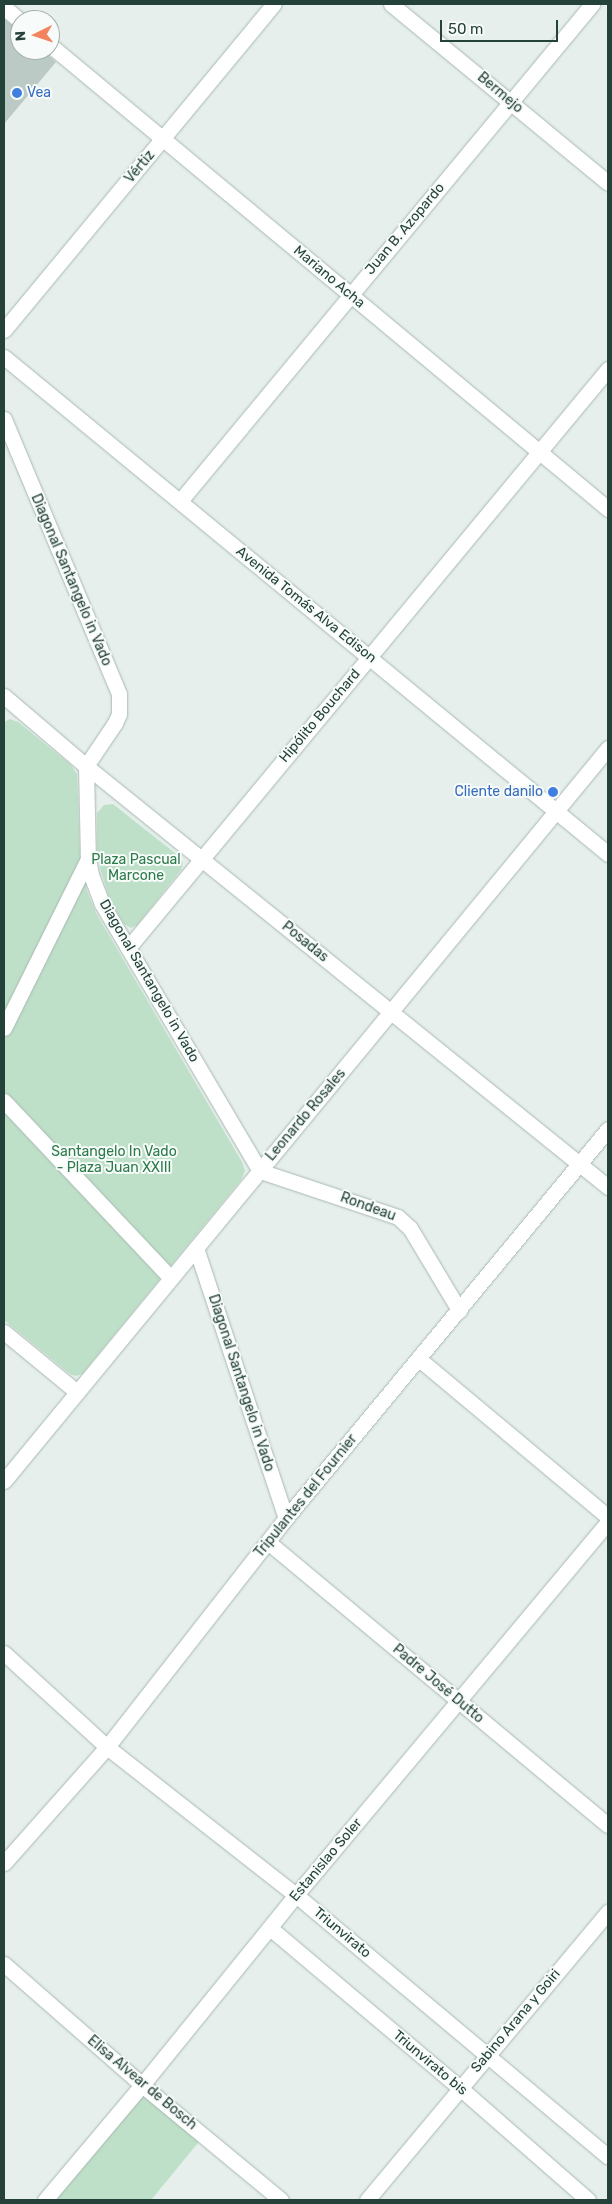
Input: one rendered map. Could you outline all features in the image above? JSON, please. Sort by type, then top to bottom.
[{"type":"street","name":"Vértiz","points":[[4,330],[274,4]]},
{"type":"street","name":"Bermejo","points":[[391,4],[608,183]]},
{"type":"street","name":"Juan B. Azopardo","points":[[180,502],[592,4]]},
{"type":"street","name":"Mariano Acha","points":[[60,53],[608,509]]},
{"type":"street","name":"Avenida Tomás Alva Edison","points":[[4,357],[608,854]]},
{"type":"street","name":"Hipólito Bouchard","points":[[128,948],[608,370]]},
{"type":"street","name":"Diagonal Santangelo in Vado","points":[[4,419],[119,694],[119,714],[86,766],[88,859],[91,876],[102,904],[260,1171]]},
{"type":"street","name":"Posadas","points":[[6,702],[608,1187]]},
{"type":"street","name":"Leonardo Rosales","points":[[4,1481],[608,748]]},
{"type":"street","points":[[4,1028],[88,859]]},
{"type":"street","points":[[4,1101],[172,1278]]},
{"type":"street","name":"Tripulantes del Fournier","points":[[4,1863],[107,1747],[286,1518],[608,1129]]},
{"type":"street","name":"Rondeau","points":[[260,1171],[398,1217],[410,1228],[459,1310]]},
{"type":"street","name":"Diagonal Santangelo in Vado","points":[[196,1248],[286,1518]]},
{"type":"street","points":[[4,1332],[77,1392]]},
{"type":"street","points":[[419,1359],[608,1517]]},
{"type":"street","name":"Estanislao Soler","points":[[46,2200],[296,1895],[608,1522]]},
{"type":"street","name":"Padre José Dutto","points":[[268,1542],[608,1825]]},
{"type":"street","name":"Triunvirato","points":[[4,1653],[107,1747],[296,1895],[608,2157]]},
{"type":"street","name":"Sabino Arana y Goiri","points":[[367,2200],[608,1912]]},
{"type":"street","name":"Triunvirato bis","points":[[270,1928],[460,2088],[588,2200]]},
{"type":"street","name":"Elisa Alvear de Bosch","points":[[4,1964],[142,2085],[281,2200]]},
{"type":"green space","name":"Santangelo In Vado - Plaza Juan XXIII","points":[[10,719],[18,722],[71,765],[77,774],[80,857],[87,891],[96,913],[242,1162],[245,1171],[241,1180],[82,1374],[76,1376],[70,1374],[4,1320],[4,722]]},
{"type":"green space","name":"Plaza Pascual Marcone","points":[[113,804],[180,857],[183,863],[181,870],[137,925],[131,928],[124,924],[111,903],[97,853],[97,813],[104,805]]},
{"type":"green space","points":[[142,2085],[207,2132],[151,2200],[45,2200]]},
{"type":"building","name":"Vea","points":[[4,19],[10,24],[10,60],[54,60],[56,62],[4,124]]},
{"type":"place","name":"Vea","points":[[17,93]]},
{"type":"place","name":"Cliente danilo","points":[[553,792]]}]
